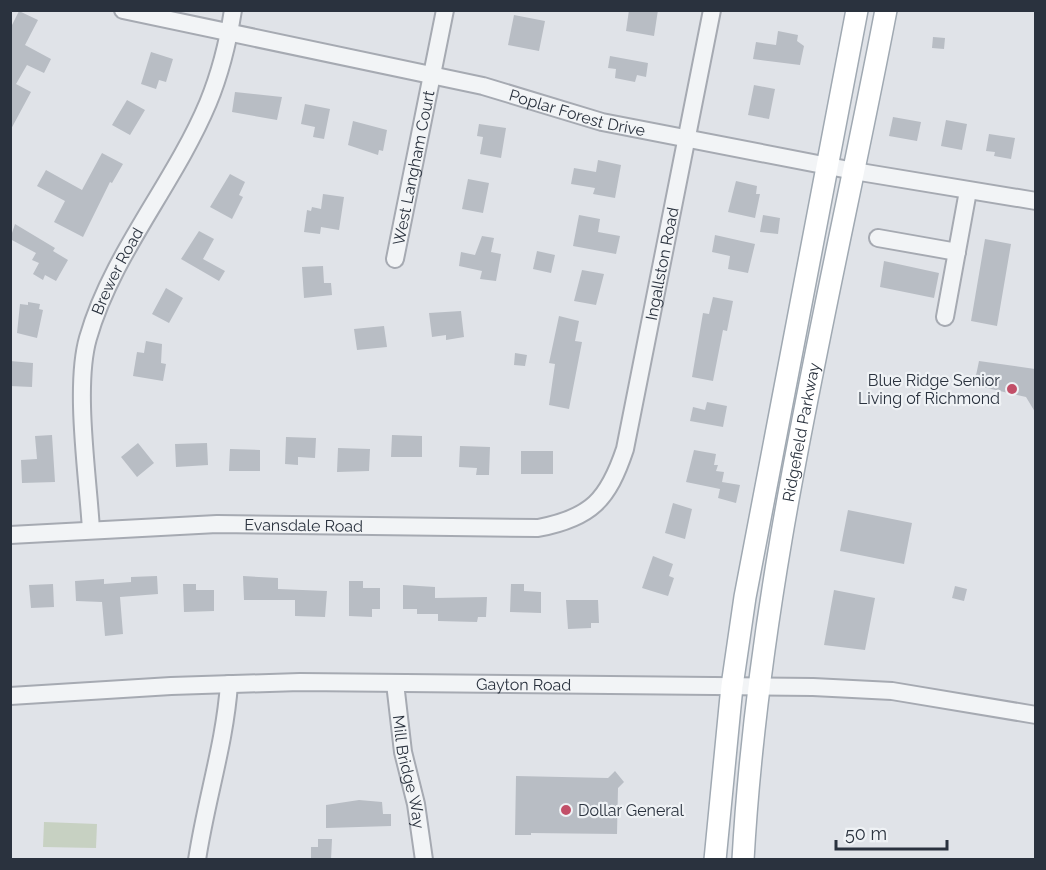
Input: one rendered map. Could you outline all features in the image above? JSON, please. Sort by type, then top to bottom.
[{"type":"main road","name":"Ridgefield Parkway","points":[[715,860],[732,686],[762,493],[857,10]]},
{"type":"main road","name":"Ridgefield Parkway","points":[[743,860],[759,687],[778,557],[886,10]]},
{"type":"street","name":"Poplar Forest Drive","points":[[123,10],[522,96],[602,122],[854,171],[1035,201]]},
{"type":"street","name":"Brewer Road","points":[[91,530],[83,388],[87,341],[117,270],[208,102],[229,34],[233,10]]},
{"type":"street","name":"West Langham Court","points":[[395,259],[445,10]]},
{"type":"street","name":"Ingallston Road","points":[[592,508],[612,484],[625,449],[712,10]]},
{"type":"street","points":[[945,317],[968,191]]},
{"type":"street","points":[[878,238],[957,252]]},
{"type":"street","name":"Evansdale Road","points":[[10,534],[217,524],[538,528],[571,520],[592,508]]},
{"type":"street","name":"Mill Bridge Way","points":[[395,683],[403,752],[418,815],[424,860]]},
{"type":"street","name":"Gayton Road","points":[[10,696],[229,684],[732,686],[892,691],[1035,715]]},
{"type":"street","points":[[197,860],[226,723],[229,684]]},
{"type":"green space","points":[[44,822],[97,824],[96,848],[43,847]]},
{"type":"building","points":[[629,10],[658,10],[654,36],[626,31]]},
{"type":"building","points":[[19,11],[38,20],[25,45],[51,59],[44,73],[27,65],[16,84],[31,92],[10,131],[10,29]]},
{"type":"building","points":[[514,15],[545,21],[539,51],[508,45]]},
{"type":"building","points":[[778,31],[798,35],[797,41],[804,46],[800,65],[753,59],[756,42],[776,45]]},
{"type":"building","points":[[933,37],[945,38],[944,49],[932,48]]},
{"type":"building","points":[[151,52],[173,59],[166,82],[159,80],[156,89],[141,84]]},
{"type":"building","points":[[610,56],[648,63],[646,77],[637,75],[635,82],[615,78],[616,69],[608,68]]},
{"type":"building","points":[[754,85],[775,89],[769,119],[748,115]]},
{"type":"building","points":[[235,92],[282,97],[277,120],[232,112]]},
{"type":"building","points":[[127,100],[145,110],[130,135],[112,125]]},
{"type":"building","points":[[305,104],[330,109],[324,139],[313,137],[315,127],[301,124]]},
{"type":"building","points":[[893,117],[921,122],[917,141],[889,136]]},
{"type":"building","points":[[946,120],[967,124],[962,150],[941,146]]},
{"type":"building","points":[[353,121],[387,130],[383,151],[379,150],[378,155],[348,145]]},
{"type":"building","points":[[479,124],[506,128],[501,158],[480,154],[483,137],[477,136]]},
{"type":"building","points":[[989,134],[1015,138],[1011,159],[994,156],[995,152],[986,151]]},
{"type":"building","points":[[102,153],[123,164],[112,183],[110,182],[83,237],[54,222],[65,201],[37,186],[46,170],[82,190]]},
{"type":"building","points":[[598,160],[621,165],[615,198],[593,194],[595,188],[571,184],[574,168],[596,172]]},
{"type":"building","points":[[230,174],[245,182],[239,195],[243,197],[232,219],[210,207]]},
{"type":"building","points":[[468,179],[489,183],[483,213],[462,209]]},
{"type":"building","points":[[736,181],[757,186],[756,194],[760,194],[755,218],[728,212]]},
{"type":"building","points":[[323,194],[344,197],[339,230],[321,227],[320,234],[304,232],[307,210],[311,211],[312,207],[321,209]]},
{"type":"building","points":[[579,215],[600,219],[598,232],[620,236],[616,254],[573,246]]},
{"type":"building","points":[[763,215],[780,218],[778,234],[760,232]]},
{"type":"building","points":[[15,224],[55,248],[53,251],[68,260],[56,281],[45,275],[43,280],[33,274],[39,263],[32,260],[36,253],[10,239]]},
{"type":"building","points":[[199,231],[214,239],[203,259],[225,271],[219,281],[181,259]]},
{"type":"building","points":[[715,235],[755,244],[748,273],[728,269],[730,256],[712,252]]},
{"type":"building","points":[[482,236],[494,238],[491,252],[501,254],[496,281],[480,279],[482,271],[459,266],[461,252],[475,255]]},
{"type":"building","points":[[985,239],[1011,244],[997,326],[971,321]]},
{"type":"building","points":[[537,251],[555,255],[551,273],[533,269]]},
{"type":"building","points":[[884,261],[939,273],[934,298],[880,287]]},
{"type":"building","points":[[323,266],[324,283],[331,283],[332,295],[304,298],[302,267]]},
{"type":"building","points":[[582,270],[604,274],[596,305],[574,301]]},
{"type":"building","points":[[166,288],[183,298],[169,323],[152,314]]},
{"type":"building","points":[[713,297],[733,301],[727,331],[723,330],[713,381],[692,377],[703,313],[709,314]]},
{"type":"building","points":[[28,302],[40,304],[39,309],[43,310],[37,338],[17,333],[20,304],[28,305]]},
{"type":"building","points":[[461,311],[464,337],[446,340],[446,335],[432,337],[429,313]]},
{"type":"building","points":[[559,316],[579,321],[575,341],[582,342],[569,409],[549,405],[555,364],[549,363]]},
{"type":"building","points":[[384,326],[387,347],[357,350],[354,329]]},
{"type":"building","points":[[146,341],[162,344],[161,363],[166,364],[163,381],[133,376],[137,352],[144,353]]},
{"type":"building","points":[[515,353],[527,355],[525,366],[514,365]]},
{"type":"building","points":[[10,361],[33,363],[32,387],[10,386]]},
{"type":"building","name":"Blue Ridge Senior Living of Richmond","points":[[979,361],[1035,369],[1035,412],[1026,397],[974,385]]},
{"type":"building","points":[[707,402],[727,406],[723,427],[690,421],[693,407],[705,410]]},
{"type":"building","points":[[52,435],[55,482],[22,483],[21,460],[37,459],[35,436]]},
{"type":"building","points":[[392,435],[422,436],[422,457],[391,457]]},
{"type":"building","points":[[286,437],[316,438],[315,458],[298,457],[298,465],[285,464]]},
{"type":"building","points":[[138,443],[154,463],[137,477],[121,457]]},
{"type":"building","points":[[207,443],[208,465],[176,467],[175,444]]},
{"type":"building","points":[[460,446],[490,447],[489,475],[476,475],[477,468],[459,467]]},
{"type":"building","points":[[338,448],[370,449],[369,471],[337,472]]},
{"type":"building","points":[[230,449],[260,450],[260,471],[229,471]]},
{"type":"building","points":[[694,450],[716,454],[714,465],[718,465],[716,471],[724,472],[722,482],[740,485],[736,503],[718,498],[720,489],[686,482]]},
{"type":"building","points":[[521,451],[553,451],[553,474],[521,474]]},
{"type":"building","points":[[673,503],[692,509],[685,539],[665,533]]},
{"type":"building","points":[[848,510],[912,523],[904,564],[840,551]]},
{"type":"building","points":[[653,556],[673,564],[669,576],[674,578],[668,596],[642,588]]},
{"type":"building","points":[[157,576],[158,594],[120,597],[123,634],[105,636],[102,602],[76,601],[75,581],[104,579],[104,584],[131,582],[131,577]]},
{"type":"building","points":[[243,576],[278,578],[278,589],[327,591],[325,617],[295,616],[295,600],[244,600]]},
{"type":"building","points":[[349,581],[363,581],[363,588],[380,588],[380,609],[372,609],[372,617],[349,616]]},
{"type":"building","points":[[53,584],[54,607],[31,608],[29,585]]},
{"type":"building","points":[[183,584],[196,584],[196,590],[214,590],[214,611],[184,612]]},
{"type":"building","points":[[511,584],[524,584],[524,591],[541,592],[541,613],[510,612]]},
{"type":"building","points":[[403,585],[435,587],[435,598],[487,597],[486,617],[478,617],[477,622],[438,621],[438,614],[417,614],[417,609],[403,609]]},
{"type":"building","points":[[955,586],[967,589],[964,601],[952,598]]},
{"type":"building","points":[[834,590],[875,598],[865,650],[824,645]]},
{"type":"building","points":[[566,600],[598,600],[599,623],[591,623],[591,628],[568,629]]},
{"type":"building","name":"Dollar General","points":[[615,771],[624,782],[618,788],[617,834],[531,833],[531,835],[515,835],[516,776],[608,778]]},
{"type":"building","points":[[359,800],[382,802],[383,814],[391,814],[391,826],[326,828],[326,805]]},
{"type":"building","points":[[318,839],[332,839],[331,860],[311,860],[311,847],[318,847]]},
{"type":"place","name":"Blue Ridge Senior Living of Richmond","points":[[1012,389]]},
{"type":"place","name":"Dollar General","points":[[566,810]]}]
